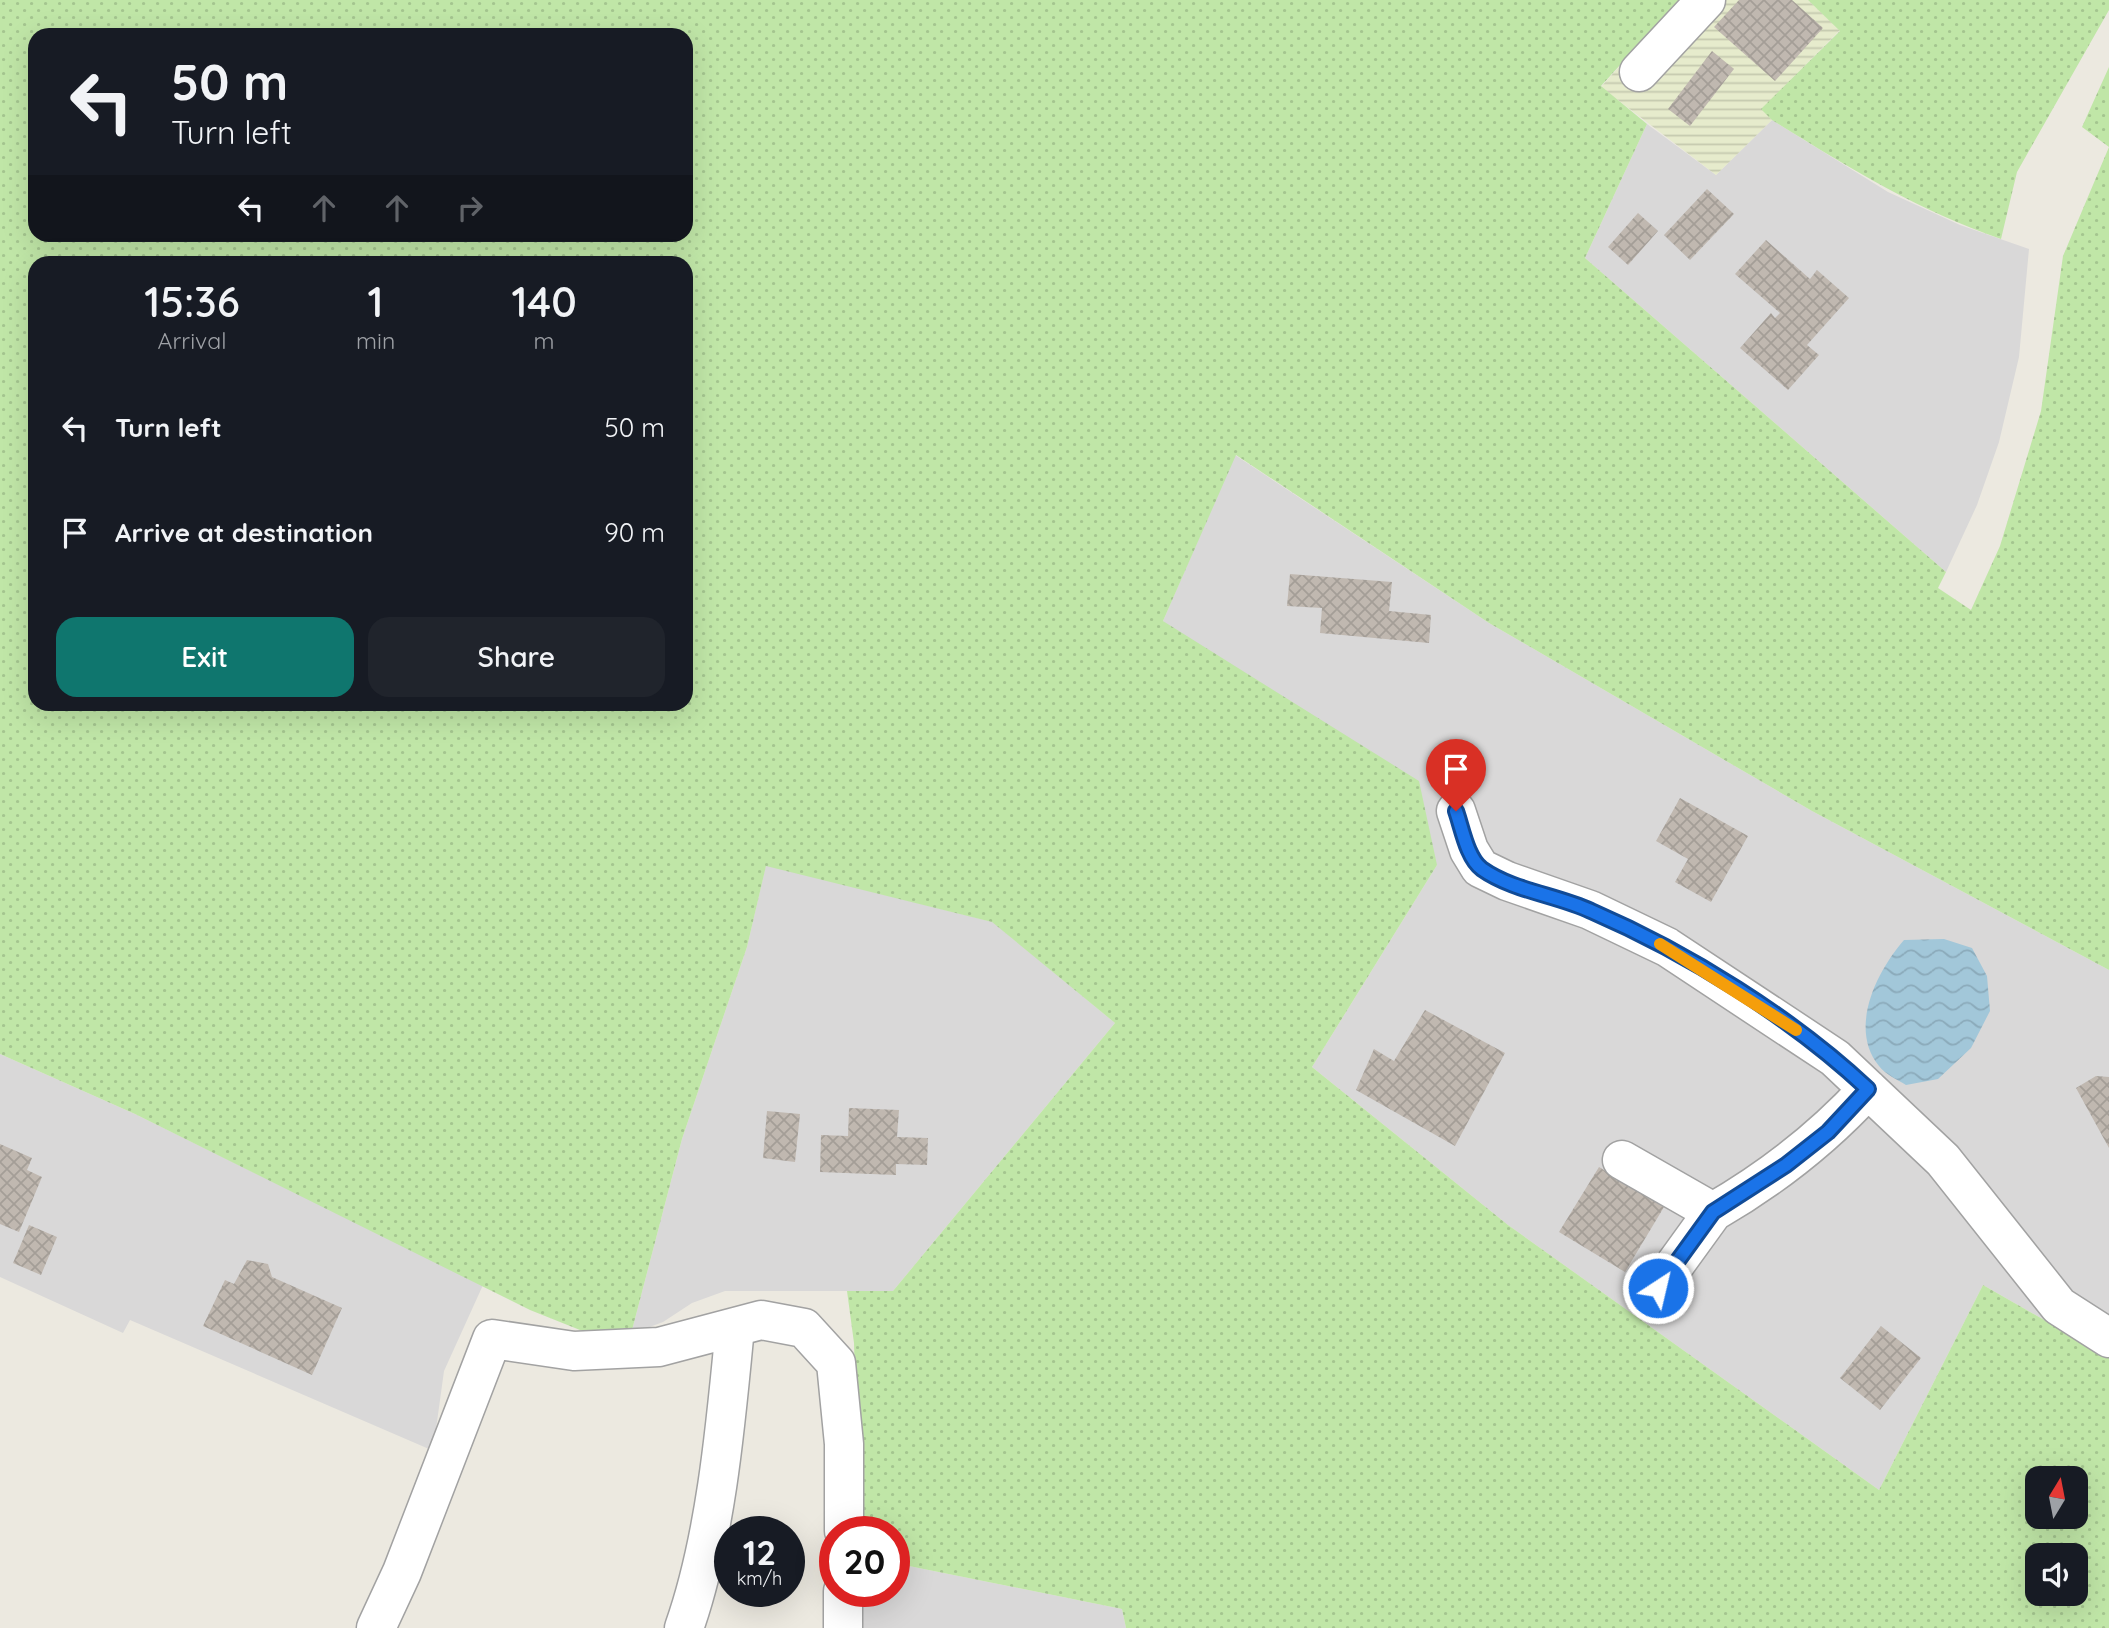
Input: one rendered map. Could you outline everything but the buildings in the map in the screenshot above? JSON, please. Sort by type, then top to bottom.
[{"type":"street","points":[[1639,72],[1706,0]]},
{"type":"street","points":[[1456,811],[1469,850],[1480,868],[1507,881],[1590,910],[1667,947],[1780,1019],[1835,1058],[1943,1160],[2059,1307],[2109,1338]]},
{"type":"street","points":[[1658,1288],[1713,1212],[1786,1165],[1828,1132],[1868,1089]]},
{"type":"street","points":[[1622,1160],[1713,1212]]},
{"type":"street","points":[[376,1628],[402,1572],[492,1339],[574,1351],[647,1348],[761,1320],[804,1328],[836,1363],[844,1444],[844,1516]]},
{"type":"street","points":[[684,1628],[694,1601],[723,1446],[735,1327]]},
{"type":"street","points":[[843,1628],[844,1607]]},
{"type":"shaded area","points":[[1772,120],[1888,192],[1960,225],[2029,249],[2019,357],[1999,442],[1977,505],[1946,572],[1585,258],[1647,124],[1716,175]]},
{"type":"shaded area","points":[[1235,455],[1489,623],[1812,811],[2109,970],[2109,1357],[1983,1285],[1879,1490],[1508,1225],[1312,1067],[1437,865],[1163,621]]},
{"type":"shaded area","points":[[766,865],[993,922],[1115,1023],[893,1291],[725,1291],[692,1303],[663,1322],[631,1334],[682,1139],[747,947]]},
{"type":"shaded area","points":[[0,1054],[135,1114],[483,1285],[444,1371],[436,1429],[429,1449],[130,1320],[123,1333],[0,1277]]},
{"type":"shaded area","points":[[910,1566],[1122,1609],[1126,1628],[860,1628],[860,1607],[910,1607]]},
{"type":"green space","points":[[0,0],[1679,0],[1601,86],[1647,124],[1585,258],[1946,572],[1938,588],[1971,610],[2000,546],[2041,411],[2063,256],[2109,147],[2109,970],[1812,811],[1489,623],[1236,455],[1163,621],[1419,781],[1437,865],[1312,1067],[1508,1225],[1879,1490],[1983,1285],[2109,1357],[2109,1628],[1126,1628],[1122,1609],[910,1566],[910,1516],[859,1516],[854,1343],[847,1291],[893,1291],[1115,1023],[992,922],[766,866],[747,947],[682,1139],[631,1334],[590,1334],[530,1310],[135,1114],[0,1054]]},
{"type":"green space","points":[[1679,0],[1808,0],[1840,30],[1762,109],[1772,120],[1716,175],[1601,87]]},
{"type":"green space","points":[[1808,0],[2109,0],[2109,10],[2017,172],[2001,239],[1940,215],[1884,186],[1772,120],[1761,109],[1840,31]]},
{"type":"green space","points":[[2109,67],[2109,147],[2082,127]]},
{"type":"water","points":[[1944,939],[1972,948],[1987,976],[1990,1011],[1971,1048],[1938,1079],[1906,1085],[1882,1069],[1870,1051],[1866,1018],[1870,1000],[1884,967],[1904,940]]},
{"type":"slow traffic","points":[[1660,944],[1796,1030]]},
{"type":"route","points":[[1456,811],[1469,850],[1480,868],[1507,881],[1590,910],[1667,947],[1780,1019],[1835,1058],[1868,1089],[1828,1132],[1748,1192],[1713,1212],[1658,1288]]}]
